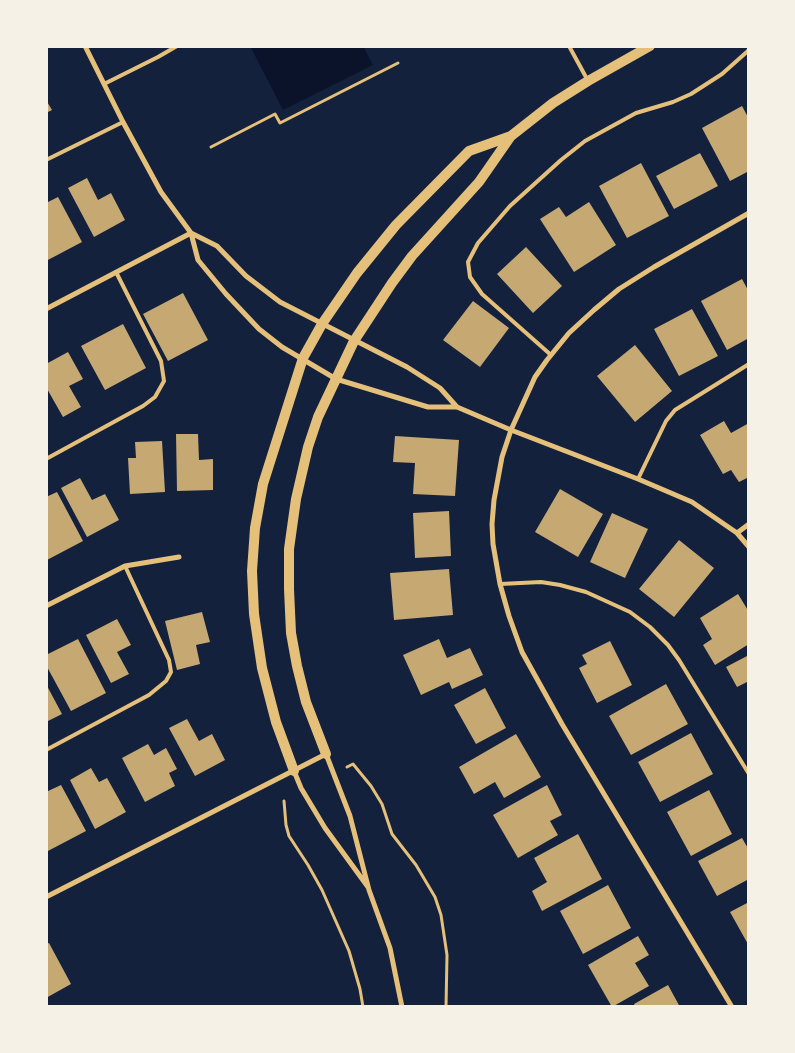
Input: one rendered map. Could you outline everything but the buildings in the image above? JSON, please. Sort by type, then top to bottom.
[{"type":"main road","points":[[326,754],[306,702],[291,633],[289,589],[290,549],[296,499],[308,447],[318,417],[354,341],[392,283],[412,256],[478,182],[511,136],[553,103],[650,46]]},
{"type":"main road","points":[[294,771],[276,722],[262,668],[254,614],[252,571],[255,528],[263,484],[303,358],[322,324],[357,273],[396,225],[469,151],[511,136]]},
{"type":"street","points":[[84,46],[122,122],[161,192],[191,233],[198,260],[226,294],[259,328],[282,347],[336,379],[428,408],[457,407],[692,502],[737,533],[749,547]]},
{"type":"street","points":[[732,1007],[557,716],[522,652],[500,584],[493,544],[494,500],[502,457],[511,430],[535,377],[551,356],[569,333],[619,289],[749,213]]},
{"type":"street","points":[[46,309],[191,233]]},
{"type":"street","points":[[191,233],[217,246],[246,276],[280,302],[407,367],[440,388],[457,407]]},
{"type":"street","points":[[737,533],[749,524]]},
{"type":"street","points":[[46,606],[125,566],[180,557]]},
{"type":"street","points":[[46,897],[326,754],[350,816],[369,890],[390,948],[402,1007]]},
{"type":"street","points":[[294,771],[301,788],[325,828],[369,890]]},
{"type":"lane","points":[[104,84],[177,46]]},
{"type":"lane","points":[[569,46],[588,81]]},
{"type":"lane","points":[[551,356],[482,294],[470,277],[468,262],[478,243],[510,206],[585,141],[636,113],[673,102],[691,94],[722,74],[749,50]]},
{"type":"lane","points":[[46,160],[122,122]]},
{"type":"lane","points":[[46,459],[143,406],[155,397],[164,381],[161,361],[116,272]]},
{"type":"lane","points":[[638,479],[666,421],[675,410],[749,364]]},
{"type":"lane","points":[[46,750],[149,695],[166,681],[171,672],[169,660],[125,566]]},
{"type":"lane","points":[[500,584],[541,582],[586,592],[630,612],[650,627],[668,645],[679,660],[749,774]]},
{"type":"path","points":[[211,147],[275,114],[280,123],[398,63]]},
{"type":"path","points":[[347,767],[353,764],[371,786],[382,804],[392,834],[416,865],[435,898],[441,915],[447,955],[446,1007]]},
{"type":"path","points":[[284,801],[289,836],[322,890],[349,951],[360,989],[362,1007]]},
{"type":"water","points":[[250,46],[363,46],[373,65],[283,110]]}]
